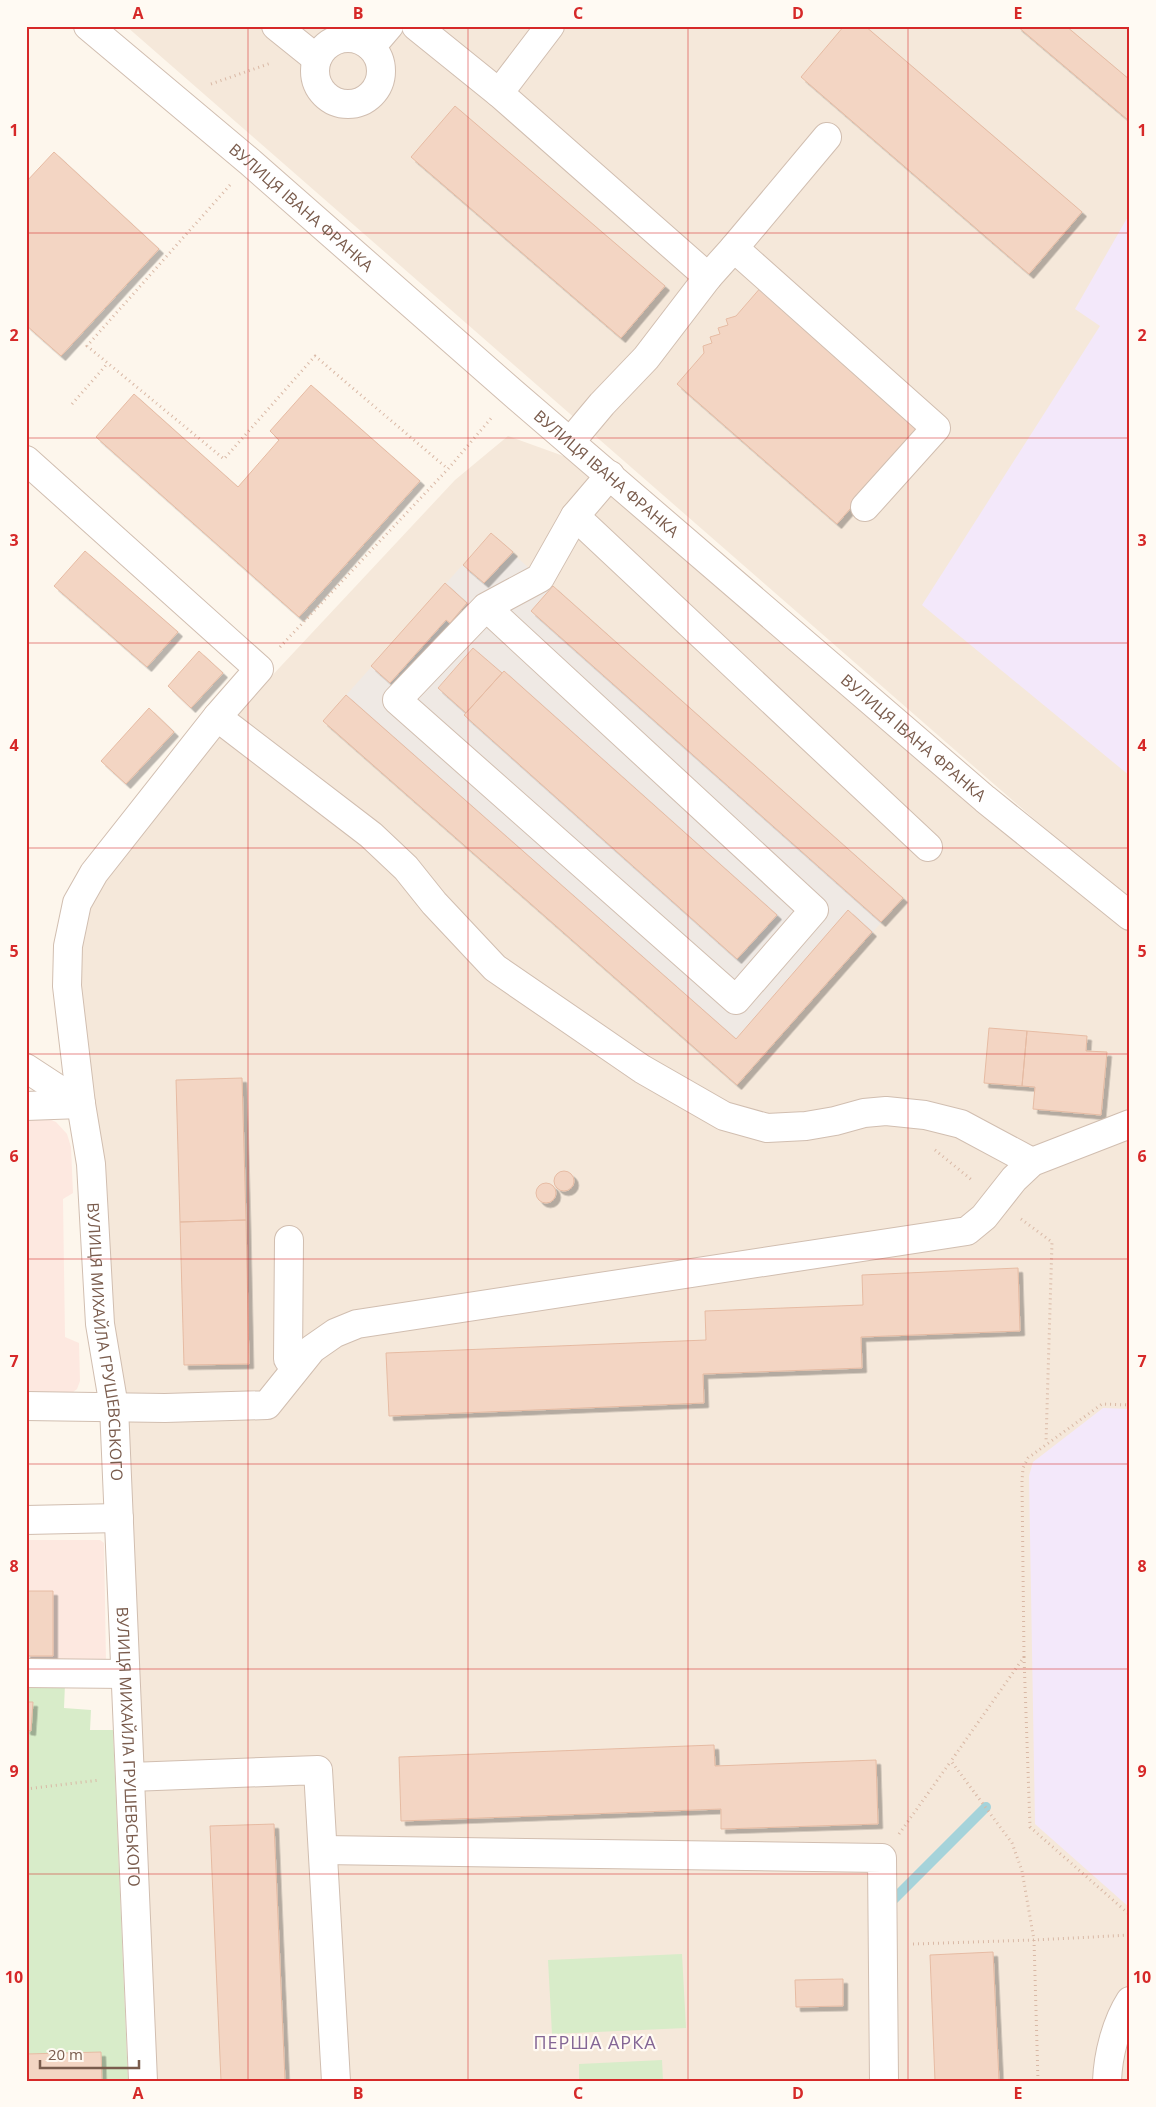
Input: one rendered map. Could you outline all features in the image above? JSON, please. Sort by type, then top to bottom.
[{"type":"street","name":"ВУЛИЦЯ ІВАНА ФРАНКА","points":[[88,26],[250,162],[513,393],[985,799],[1130,916]]},
{"type":"street","points":[[276,26],[311,55],[317,85],[326,97],[339,104],[357,103],[371,95],[380,81],[379,59],[371,47],[356,38],[340,38],[311,55]]},
{"type":"street","points":[[371,47],[389,26]]},
{"type":"street","points":[[416,26],[499,93],[708,277]]},
{"type":"street","points":[[499,93],[550,26]]},
{"type":"street","points":[[571,441],[602,404],[646,358],[708,277],[827,137]]},
{"type":"street","points":[[734,248],[936,428],[865,507]]},
{"type":"street","points":[[26,460],[259,669]]},
{"type":"street","points":[[486,607],[814,910],[736,1000],[397,700],[486,607],[540,578],[574,516],[610,475]]},
{"type":"street","points":[[574,516],[928,847]]},
{"type":"street","name":"ВУЛИЦЯ МИХАЙЛА ГРУШЕВСЬКОГО","points":[[143,2081],[118,1778],[125,1674],[114,1407],[100,1324],[91,1164],[66,986],[68,946],[77,903],[94,873],[217,717],[259,669]]},
{"type":"street","points":[[217,717],[371,835],[406,868],[434,903],[495,968],[642,1069],[724,1116],[767,1128],[820,1123],[864,1113],[886,1111],[925,1115],[961,1124],[1032,1162]]},
{"type":"street","points":[[26,1068],[82,1104]]},
{"type":"street","points":[[26,1106],[82,1104]]},
{"type":"street","points":[[26,1406],[165,1408],[267,1405],[312,1349],[334,1333],[358,1324],[968,1231],[984,1217],[1014,1179],[1032,1162],[1130,1124]]},
{"type":"street","points":[[290,1240],[288,1359],[295,1369]]},
{"type":"street","points":[[26,1520],[119,1518]]},
{"type":"street","points":[[26,1673],[125,1674]]},
{"type":"street","points":[[118,1778],[318,1770],[336,2081]]},
{"type":"street","points":[[323,1850],[882,1858],[884,2081]]},
{"type":"street","points":[[1107,2081],[1114,2044],[1123,2012],[1130,2001]]},
{"type":"path","points":[[211,84],[311,55]]},
{"type":"path","points":[[250,162],[87,346],[224,459],[316,356],[448,468]]},
{"type":"path","points":[[72,404],[107,364]]},
{"type":"path","points":[[259,669],[448,468],[513,393]]},
{"type":"path","points":[[931,1147],[1052,1242],[1046,1443]]},
{"type":"path","points":[[1130,1405],[1102,1404],[1046,1443],[1028,1458],[1022,1481],[1024,1657],[1030,1827],[1130,1915]]},
{"type":"path","points":[[882,1858],[1024,1657]]},
{"type":"path","points":[[951,1761],[1012,1843],[1022,1871],[1034,1940],[1038,2081]]},
{"type":"path","points":[[26,1789],[118,1778]]},
{"type":"path","points":[[883,1944],[1034,1940],[1130,1935]]},
{"type":"shaded area","points":[[126,26],[1130,26],[1130,903],[995,785]]},
{"type":"shaded area","points":[[1130,213],[1130,776],[922,605],[1100,326],[1075,309]]},
{"type":"shaded area","points":[[508,436],[569,458],[978,810],[1130,930],[1130,2081],[152,2081],[74,998],[86,915],[102,885],[225,729],[267,681],[455,480]]},
{"type":"shaded area","points":[[491,533],[550,588],[553,586],[903,898],[737,1085],[323,721]]},
{"type":"shaded area","points":[[26,1120],[51,1120],[56,1122],[67,1134],[71,1147],[73,1193],[63,1199],[65,1337],[79,1343],[80,1381],[77,1389],[69,1395],[26,1397]]},
{"type":"shaded area","points":[[1103,1408],[1130,1409],[1130,1908],[1035,1824],[1029,1476],[1033,1462]]},
{"type":"shaded area","points":[[26,1540],[100,1540],[104,1543],[106,1662],[26,1666]]},
{"type":"green space","points":[[65,1684],[64,1708],[91,1710],[90,1730],[113,1730],[128,2081],[26,2081],[26,1685]]},
{"type":"green space","points":[[682,1954],[686,2028],[552,2034],[548,1960]]},
{"type":"green space","points":[[662,2060],[663,2081],[579,2081],[579,2064]]},
{"type":"building","points":[[844,26],[865,26],[1082,212],[1029,274],[801,77]]},
{"type":"building","points":[[1017,26],[1066,26],[1130,80],[1130,119],[1128,120]]},
{"type":"building","points":[[455,106],[665,286],[621,338],[411,157]]},
{"type":"building","points":[[54,152],[159,249],[61,356],[26,325],[26,182]]},
{"type":"building","points":[[762,286],[922,426],[837,524],[677,384],[704,353],[703,346],[712,343],[710,337],[720,334],[718,328],[728,325],[726,319],[736,316]]},
{"type":"building","points":[[311,385],[420,481],[299,617],[96,437],[134,394],[238,487],[279,440],[270,431]]},
{"type":"building","points":[[491,533],[513,552],[484,583],[463,565]]},
{"type":"building","points":[[85,551],[178,632],[147,667],[54,586]]},
{"type":"building","points":[[445,583],[467,603],[450,623],[446,620],[390,683],[371,666]]},
{"type":"building","points":[[553,586],[903,898],[881,922],[531,611]]},
{"type":"building","points":[[473,648],[502,673],[466,713],[438,688]]},
{"type":"building","points":[[199,651],[223,673],[191,708],[168,686]]},
{"type":"building","points":[[504,671],[777,915],[737,959],[464,715]]},
{"type":"building","points":[[346,695],[736,1039],[848,910],[872,932],[737,1085],[323,721]]},
{"type":"building","points":[[149,708],[174,732],[126,784],[101,761]]},
{"type":"building","points":[[989,1028],[1027,1031],[1022,1086],[984,1083]]},
{"type":"building","points":[[1027,1031],[1087,1036],[1086,1051],[1107,1052],[1101,1115],[1033,1109],[1035,1087],[1022,1086]]},
{"type":"building","points":[[242,1078],[246,1220],[180,1222],[176,1080]]},
{"type":"building","points":[[564,1171],[571,1174],[574,1181],[571,1188],[564,1191],[557,1188],[554,1181],[557,1174]]},
{"type":"building","points":[[546,1183],[553,1186],[556,1193],[553,1200],[546,1203],[539,1200],[536,1193],[539,1186]]},
{"type":"building","points":[[246,1220],[249,1364],[184,1365],[180,1222]]},
{"type":"building","points":[[1018,1268],[1020,1331],[861,1337],[862,1368],[703,1374],[704,1403],[389,1416],[386,1353],[706,1340],[705,1311],[863,1305],[862,1275]]},
{"type":"building","points":[[26,1591],[53,1591],[53,1656],[26,1656]]},
{"type":"building","points":[[26,1702],[33,1702],[31,1731],[26,1730]]},
{"type":"building","points":[[714,1745],[715,1766],[876,1760],[878,1824],[721,1829],[721,1809],[401,1821],[399,1757]]},
{"type":"building","points":[[274,1824],[285,2081],[221,2081],[210,1826]]},
{"type":"building","points":[[993,1952],[999,2081],[935,2081],[930,1955]]},
{"type":"building","points":[[843,1979],[843,2006],[796,2007],[795,1980]]},
{"type":"building","points":[[101,2052],[102,2081],[26,2081],[26,2054]]},
{"type":"waterway","points":[[887,1906],[986,1807]]},
{"type":"district","name":"ПЕРША АРКА","points":[[595,2043]]}]
